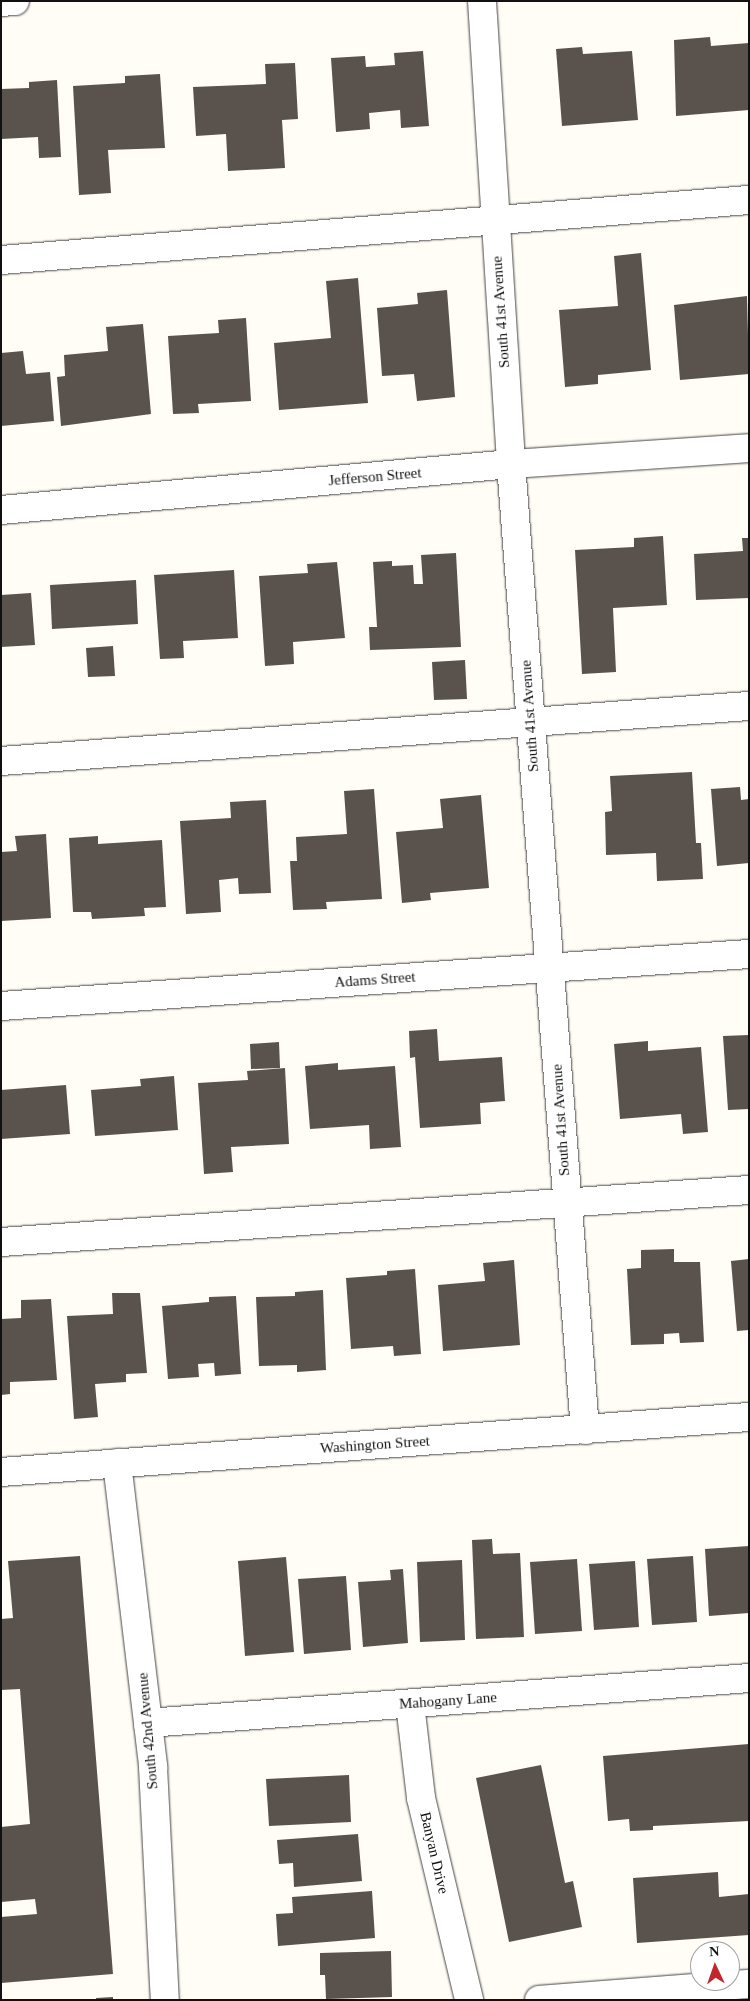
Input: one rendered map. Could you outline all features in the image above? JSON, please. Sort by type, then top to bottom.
[{"type":"street","points":[[1,2],[15,1]]},
{"type":"street","name":"South 41st Avenue","points":[[482,1],[511,464],[584,1430]]},
{"type":"street","points":[[1,260],[749,200]]},
{"type":"street","name":"Jefferson Street","points":[[1,510],[511,464],[749,448]]},
{"type":"street","points":[[1,761],[749,706]]},
{"type":"street","name":"Adams Street","points":[[1,1006],[749,954]]},
{"type":"street","points":[[1,1242],[749,1190]]},
{"type":"street","name":"Washington Street","points":[[1,1472],[749,1418]]},
{"type":"street","name":"South 42nd Avenue","points":[[117,1463],[148,1723],[165,2000]]},
{"type":"street","name":"Mahogany Lane","points":[[148,1723],[749,1678]]},
{"type":"street","name":"Banyan Drive","points":[[410,1704],[420,1798],[469,2000]]},
{"type":"street","points":[[539,2000],[632,1996],[749,1984]]},
{"type":"building","points":[[710,37],[711,46],[749,43],[749,110],[676,116],[674,40]]},
{"type":"building","points":[[582,47],[583,54],[632,51],[638,120],[562,126],[556,49]]},
{"type":"building","points":[[423,51],[429,126],[401,128],[400,110],[369,113],[370,129],[336,132],[331,58],[365,56],[366,67],[395,65],[394,53]]},
{"type":"building","points":[[295,63],[298,119],[282,120],[285,168],[228,171],[226,134],[196,136],[193,87],[266,84],[265,64]]},
{"type":"building","points":[[160,74],[165,148],[108,150],[111,193],[79,195],[73,86],[125,83],[125,76]]},
{"type":"building","points":[[57,80],[61,157],[39,158],[38,137],[1,139],[1,89],[29,88],[29,82]]},
{"type":"building","points":[[641,253],[651,370],[598,375],[598,384],[565,387],[559,310],[618,306],[614,256]]},
{"type":"building","points":[[358,278],[368,403],[279,410],[274,343],[331,338],[326,281]]},
{"type":"building","points":[[447,290],[455,397],[417,401],[414,374],[382,376],[377,308],[418,304],[417,293]]},
{"type":"building","points":[[747,296],[749,374],[680,380],[674,305]]},
{"type":"building","points":[[246,318],[251,401],[198,404],[199,413],[173,414],[168,336],[219,333],[218,320]]},
{"type":"building","points":[[143,324],[151,414],[61,426],[57,377],[65,376],[64,355],[108,351],[106,327]]},
{"type":"building","points":[[23,351],[26,374],[50,372],[54,421],[1,426],[1,353]]},
{"type":"building","points":[[663,536],[667,605],[613,608],[616,672],[582,674],[575,550],[634,547],[634,538]]},
{"type":"building","points":[[742,538],[749,538],[749,598],[696,600],[694,554],[743,551]]},
{"type":"building","points":[[456,553],[461,647],[370,650],[369,627],[377,627],[373,562],[392,561],[392,566],[413,565],[414,584],[423,584],[421,555]]},
{"type":"building","points":[[337,562],[345,638],[293,642],[294,664],[265,666],[259,576],[308,573],[307,564]]},
{"type":"building","points":[[234,570],[238,638],[183,641],[184,658],[160,659],[154,575]]},
{"type":"building","points":[[136,580],[138,624],[52,629],[50,585]]},
{"type":"building","points":[[31,593],[35,645],[1,647],[1,595]]},
{"type":"building","points":[[113,646],[115,676],[88,677],[86,648]]},
{"type":"building","points":[[465,660],[467,699],[434,700],[432,662]]},
{"type":"building","points":[[692,772],[696,843],[701,843],[703,879],[657,881],[656,853],[606,855],[605,812],[612,811],[610,776]]},
{"type":"building","points":[[740,787],[741,800],[749,799],[749,863],[717,866],[711,789]]},
{"type":"building","points":[[374,789],[382,899],[326,902],[327,909],[293,910],[290,861],[297,861],[296,837],[347,834],[344,791]]},
{"type":"building","points":[[481,795],[489,888],[430,893],[431,900],[402,903],[396,832],[443,828],[440,799]]},
{"type":"building","points":[[266,800],[271,893],[239,894],[238,878],[219,880],[221,912],[186,914],[180,821],[231,818],[230,802]]},
{"type":"building","points":[[46,834],[51,918],[1,921],[1,852],[17,851],[15,836]]},
{"type":"building","points":[[98,836],[98,844],[162,840],[166,907],[144,908],[145,916],[92,919],[91,912],[73,912],[69,838]]},
{"type":"building","points":[[437,1029],[439,1061],[502,1057],[505,1101],[480,1103],[481,1124],[420,1128],[415,1057],[410,1058],[409,1031]]},
{"type":"building","points":[[749,1035],[749,1109],[728,1110],[723,1036]]},
{"type":"building","points":[[648,1041],[648,1051],[701,1047],[708,1132],[683,1134],[681,1114],[620,1119],[614,1044]]},
{"type":"building","points":[[279,1042],[280,1068],[251,1069],[250,1044]]},
{"type":"building","points":[[338,1063],[338,1070],[395,1066],[401,1147],[370,1149],[369,1125],[310,1129],[305,1066]]},
{"type":"building","points":[[285,1068],[289,1144],[231,1147],[233,1172],[204,1174],[198,1083],[248,1080],[247,1071]]},
{"type":"building","points":[[174,1076],[178,1130],[95,1136],[91,1090],[141,1086],[140,1079]]},
{"type":"building","points":[[66,1085],[70,1134],[1,1139],[1,1090]]},
{"type":"building","points":[[674,1249],[674,1262],[700,1262],[704,1342],[680,1343],[679,1333],[664,1334],[664,1344],[631,1345],[627,1269],[641,1268],[641,1250]]},
{"type":"building","points":[[749,1259],[749,1330],[737,1331],[731,1261]]},
{"type":"building","points":[[514,1260],[520,1345],[443,1351],[438,1285],[485,1281],[483,1263]]},
{"type":"building","points":[[415,1269],[421,1354],[394,1356],[393,1346],[351,1349],[346,1278],[387,1275],[387,1271]]},
{"type":"building","points":[[323,1290],[326,1370],[297,1372],[297,1365],[259,1366],[256,1297],[295,1296],[295,1292]]},
{"type":"building","points":[[112,1293],[140,1293],[147,1373],[126,1374],[126,1382],[95,1384],[98,1417],[74,1419],[67,1316],[113,1314]]},
{"type":"building","points":[[236,1296],[241,1374],[215,1376],[214,1363],[198,1364],[199,1377],[168,1379],[162,1306],[209,1302],[209,1297]]},
{"type":"building","points":[[51,1299],[57,1380],[10,1382],[10,1394],[1,1395],[1,1319],[21,1318],[21,1300]]},
{"type":"building","points":[[492,1539],[493,1554],[520,1553],[524,1637],[476,1639],[472,1540]]},
{"type":"building","points":[[749,1546],[749,1613],[709,1616],[705,1549]]},
{"type":"building","points":[[80,1556],[113,1974],[1,1983],[1,1917],[37,1914],[35,1899],[1,1902],[1,1827],[30,1824],[20,1689],[1,1690],[1,1619],[13,1618],[8,1561]]},
{"type":"building","points":[[693,1556],[697,1622],[652,1625],[647,1559]]},
{"type":"building","points":[[286,1557],[294,1652],[245,1656],[238,1561]]},
{"type":"building","points":[[577,1559],[582,1631],[535,1634],[530,1562]]},
{"type":"building","points":[[462,1560],[465,1640],[420,1642],[417,1562]]},
{"type":"building","points":[[635,1561],[639,1627],[594,1630],[589,1564]]},
{"type":"building","points":[[403,1569],[408,1643],[363,1647],[358,1582],[391,1580],[390,1570]]},
{"type":"building","points":[[346,1576],[351,1650],[304,1654],[298,1579]]},
{"type":"building","points":[[749,1744],[749,1821],[653,1826],[653,1830],[630,1831],[629,1819],[608,1821],[603,1756]]},
{"type":"building","points":[[541,1765],[565,1883],[573,1881],[582,1927],[509,1942],[476,1778]]},
{"type":"building","points":[[349,1775],[351,1822],[269,1826],[266,1779]]},
{"type":"building","points":[[358,1834],[362,1881],[294,1887],[293,1863],[279,1864],[277,1840]]},
{"type":"building","points":[[718,1872],[719,1897],[749,1894],[749,1935],[637,1943],[633,1878]]},
{"type":"building","points":[[372,1891],[375,1938],[278,1946],[276,1914],[293,1913],[292,1897]]},
{"type":"building","points":[[391,1951],[392,1997],[326,1999],[325,1975],[320,1975],[320,1953]]},
{"type":"building","points":[[113,1997],[113,2000],[96,2000],[96,1998]]}]
